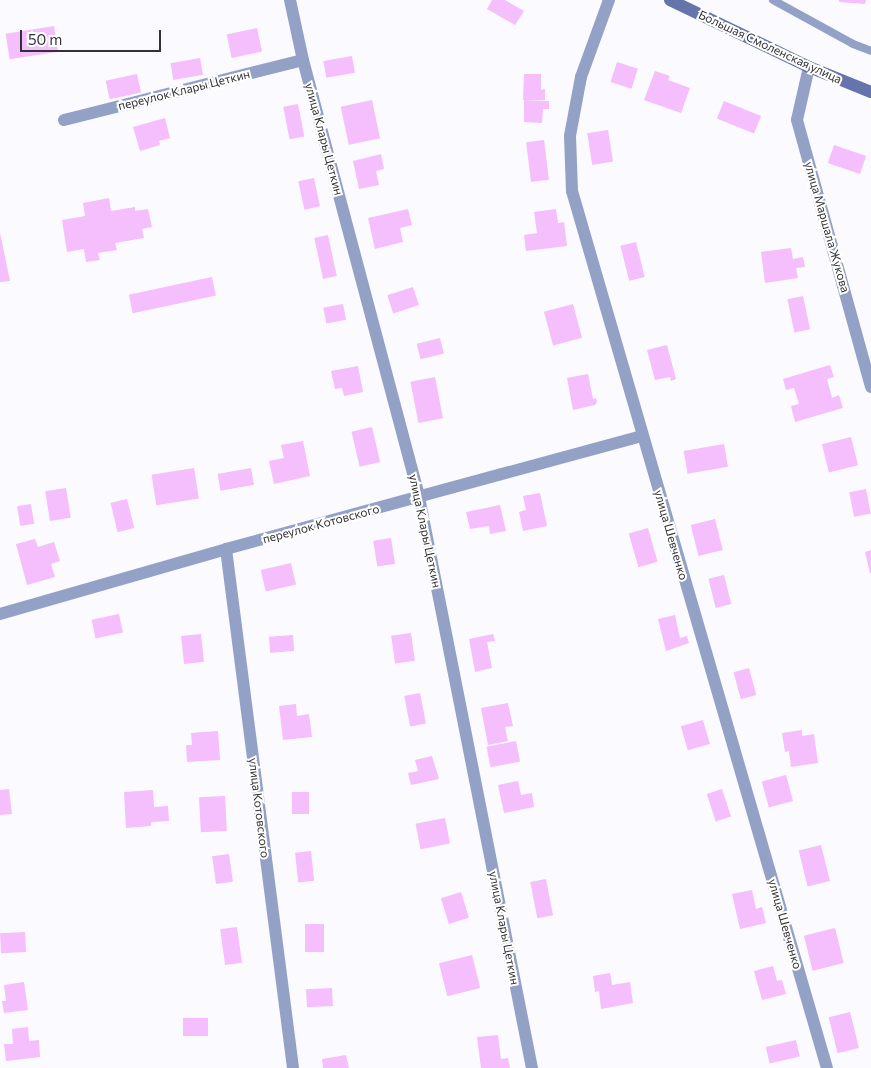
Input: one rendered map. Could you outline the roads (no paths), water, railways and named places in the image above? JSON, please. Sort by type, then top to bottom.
[{"type":"main road","name":"Большая Смоленская улица","points":[[670,0],[809,67],[871,92]]},
{"type":"street","name":"улица Клары Цеткин","points":[[290,0],[303,60],[419,497],[532,1068]]},
{"type":"street","name":"улица Шевченко","points":[[609,0],[581,77],[570,136],[572,191],[827,1068]]},
{"type":"street","name":"переулок Клары Цеткин","points":[[64,120],[303,60]]},
{"type":"street","name":"улица Маршала Жукова","points":[[809,67],[797,120],[871,387]]},
{"type":"street","name":"переулок Котовского","points":[[0,614],[226,549],[642,436]]},
{"type":"street","name":"улица Котовского","points":[[226,549],[293,1068]]},
{"type":"lane","points":[[773,0],[853,44],[871,51]]}]
